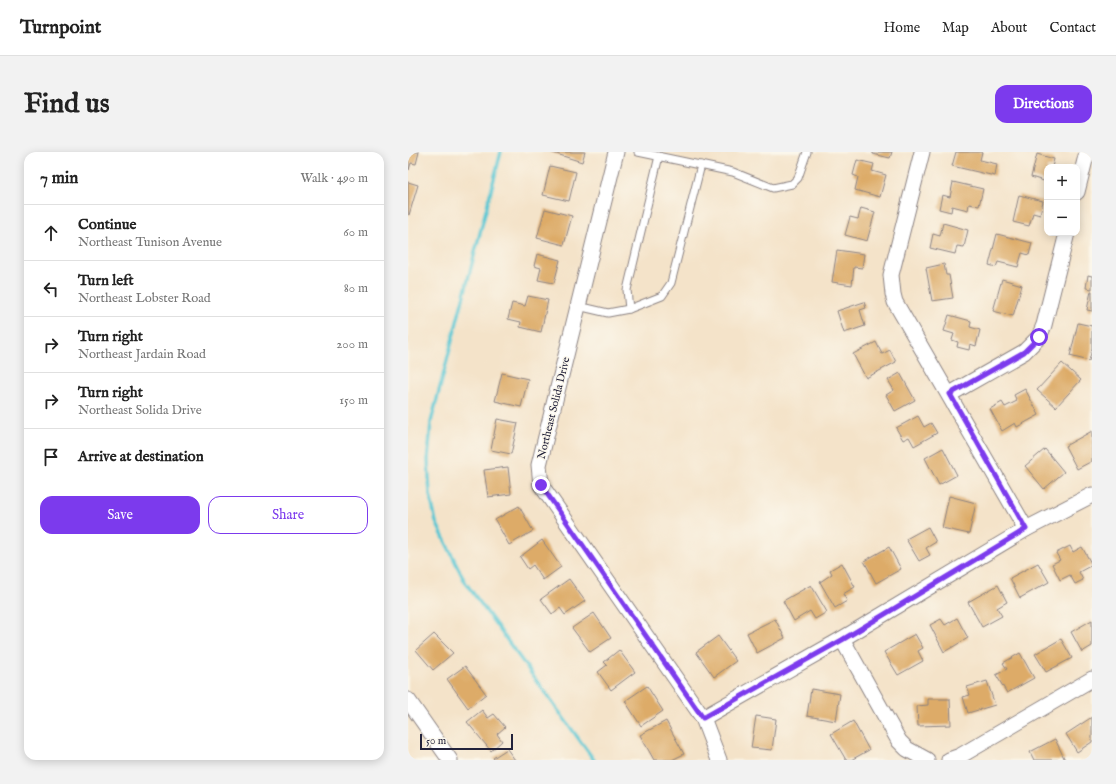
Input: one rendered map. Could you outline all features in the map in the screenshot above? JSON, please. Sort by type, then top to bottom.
[{"type":"street","name":"Northeast Solida Drive","points":[[616,152],[539,465],[541,485],[703,718],[719,760]]},
{"type":"street","points":[[922,152],[895,257],[891,284],[896,302],[1026,529]]},
{"type":"street","points":[[1080,180],[1087,152]]},
{"type":"street","points":[[950,394],[1024,352],[1039,337],[1044,325],[1066,236]]},
{"type":"street","points":[[703,718],[842,640],[1026,529],[1092,495]]},
{"type":"street","points":[[842,640],[899,741],[907,749],[927,760]]},
{"type":"street","points":[[949,760],[960,756],[1092,679]]},
{"type":"street","points":[[408,700],[450,760]]},
{"type":"lane","points":[[638,152],[733,172],[764,186],[778,188],[792,184],[798,178],[807,152]]},
{"type":"lane","points":[[629,309],[627,290],[660,156]]},
{"type":"lane","points":[[578,306],[608,313],[629,309],[662,296],[671,283],[701,165]]},
{"type":"building","points":[[408,152],[419,152],[416,164],[411,163],[409,170]]},
{"type":"building","points":[[550,152],[585,152],[582,162]]},
{"type":"building","points":[[873,152],[892,152],[890,158],[873,154]]},
{"type":"building","points":[[956,152],[982,152],[980,160],[997,164],[995,176],[952,166]]},
{"type":"building","points":[[1037,154],[1054,159],[1053,164],[1044,164],[1044,181],[1031,177]]},
{"type":"building","points":[[857,160],[874,164],[872,171],[886,175],[880,197],[855,190],[858,177],[853,175]]},
{"type":"building","points":[[550,166],[576,172],[569,201],[543,195]]},
{"type":"building","points":[[408,182],[418,185],[409,215],[408,214]]},
{"type":"building","points":[[953,182],[983,189],[979,206],[969,204],[968,210],[952,206],[951,212],[939,209],[942,195],[950,197]]},
{"type":"building","points":[[1019,195],[1043,201],[1040,215],[1033,213],[1029,226],[1013,222]]},
{"type":"building","points":[[861,208],[875,212],[867,241],[845,235],[850,217],[858,219]]},
{"type":"building","points":[[545,209],[572,216],[564,245],[537,238]]},
{"type":"building","points":[[943,223],[968,230],[964,247],[957,246],[955,254],[930,248],[933,234],[940,236]]},
{"type":"building","points":[[997,234],[1032,243],[1029,255],[1022,253],[1018,267],[998,262],[996,267],[989,265]]},
{"type":"building","points":[[837,250],[864,254],[862,268],[854,267],[852,285],[832,282]]},
{"type":"building","points":[[537,254],[560,260],[554,283],[538,280],[541,268],[534,266]]},
{"type":"building","points":[[944,264],[946,275],[949,275],[953,298],[932,301],[926,268]]},
{"type":"building","points":[[1088,275],[1092,276],[1092,289],[1086,288]]},
{"type":"building","points":[[1002,279],[1022,285],[1013,316],[993,311]]},
{"type":"building","points":[[1092,291],[1092,311],[1087,310]]},
{"type":"building","points":[[528,296],[548,300],[541,332],[520,327],[521,322],[508,319],[512,303],[525,306]]},
{"type":"building","points":[[864,302],[866,308],[860,310],[865,326],[844,333],[837,311]]},
{"type":"building","points":[[949,315],[971,321],[970,327],[980,330],[976,346],[970,344],[969,350],[957,347],[958,342],[952,340],[954,334],[944,331]]},
{"type":"building","points":[[1078,323],[1092,326],[1092,349],[1089,361],[1070,356]]},
{"type":"building","points":[[876,342],[882,354],[890,350],[896,362],[866,378],[853,354]]},
{"type":"building","points":[[1062,363],[1081,380],[1056,407],[1037,390]]},
{"type":"building","points":[[502,373],[528,379],[521,407],[495,401]]},
{"type":"building","points":[[900,373],[915,400],[895,411],[886,395],[894,390],[888,380]]},
{"type":"building","points":[[1025,389],[1039,415],[1017,427],[1015,423],[1002,431],[990,409],[1002,402],[1005,407],[1017,401],[1014,395]]},
{"type":"building","points":[[918,416],[924,427],[931,423],[937,433],[914,446],[909,437],[903,440],[896,428]]},
{"type":"building","points":[[497,419],[518,423],[511,454],[491,450]]},
{"type":"building","points":[[1092,431],[1092,461],[1077,469],[1065,446]]},
{"type":"building","points":[[943,448],[957,475],[939,485],[925,458]]},
{"type":"building","points":[[1045,449],[1064,472],[1044,489],[1025,466]]},
{"type":"building","points":[[508,467],[511,494],[488,497],[484,470]]},
{"type":"building","points":[[949,496],[976,503],[969,534],[942,528]]},
{"type":"building","points":[[519,506],[533,531],[509,545],[495,520]]},
{"type":"building","points":[[928,527],[936,542],[926,548],[930,555],[919,561],[906,539]]},
{"type":"building","points":[[542,540],[561,567],[543,580],[533,565],[528,569],[520,557]]},
{"type":"building","points":[[1070,546],[1073,552],[1082,547],[1092,565],[1079,572],[1083,580],[1075,584],[1070,575],[1060,580],[1052,564],[1060,560],[1056,553]]},
{"type":"building","points":[[889,547],[901,569],[876,583],[864,561]]},
{"type":"building","points":[[842,563],[855,587],[843,594],[847,601],[835,608],[820,582],[832,574],[830,570]]},
{"type":"building","points":[[1038,563],[1049,582],[1020,598],[1010,578]]},
{"type":"building","points":[[569,579],[585,601],[565,615],[560,608],[552,614],[541,599]]},
{"type":"building","points":[[811,585],[827,612],[815,619],[810,611],[794,621],[783,601]]},
{"type":"building","points":[[998,585],[1007,602],[997,608],[1002,616],[982,627],[968,602]]},
{"type":"building","points":[[594,613],[611,638],[590,652],[572,628]]},
{"type":"building","points":[[957,618],[968,638],[944,652],[930,625],[941,619],[945,625]]},
{"type":"building","points":[[775,619],[785,638],[757,653],[747,633]]},
{"type":"building","points":[[1092,620],[1092,646],[1082,652],[1071,632]]},
{"type":"building","points":[[434,634],[453,653],[433,670],[416,650]]},
{"type":"building","points":[[915,634],[923,648],[918,651],[923,661],[898,675],[884,652]]},
{"type":"building","points":[[718,636],[736,661],[714,677],[696,652]]},
{"type":"building","points":[[1061,639],[1072,658],[1046,672],[1035,654]]},
{"type":"building","points":[[619,650],[635,672],[611,690],[598,672],[607,665],[604,662]]},
{"type":"building","points":[[1020,653],[1034,678],[1007,693],[996,675],[1007,669],[1003,663]]},
{"type":"building","points":[[465,666],[486,694],[468,708],[447,679]]},
{"type":"building","points":[[987,681],[995,705],[968,713],[963,697],[970,695],[967,687]]},
{"type":"building","points":[[647,686],[663,711],[641,726],[625,701]]},
{"type":"building","points":[[811,689],[840,694],[836,721],[807,716]]},
{"type":"building","points":[[928,699],[950,699],[951,725],[918,726],[917,706],[928,705]]},
{"type":"building","points":[[482,710],[488,718],[494,714],[505,727],[497,734],[502,741],[491,751],[467,722]]},
{"type":"building","points":[[756,716],[776,719],[772,750],[751,748]]},
{"type":"building","points":[[1092,717],[1092,742],[1077,752],[1066,734]]},
{"type":"building","points":[[666,721],[684,754],[672,760],[654,760],[640,735]]},
{"type":"building","points":[[853,721],[869,750],[851,760],[846,760],[831,734]]},
{"type":"building","points":[[1055,739],[1065,760],[1034,760],[1030,752]]},
{"type":"building","points":[[507,749],[515,760],[495,760],[493,758]]},
{"type":"waterway","points":[[501,152],[431,422],[428,460],[430,495],[436,522],[465,582],[594,760]]},
{"type":"route","points":[[541,485],[703,718],[842,640],[1026,529],[950,394],[1024,352],[1034,344],[1039,337]]}]
